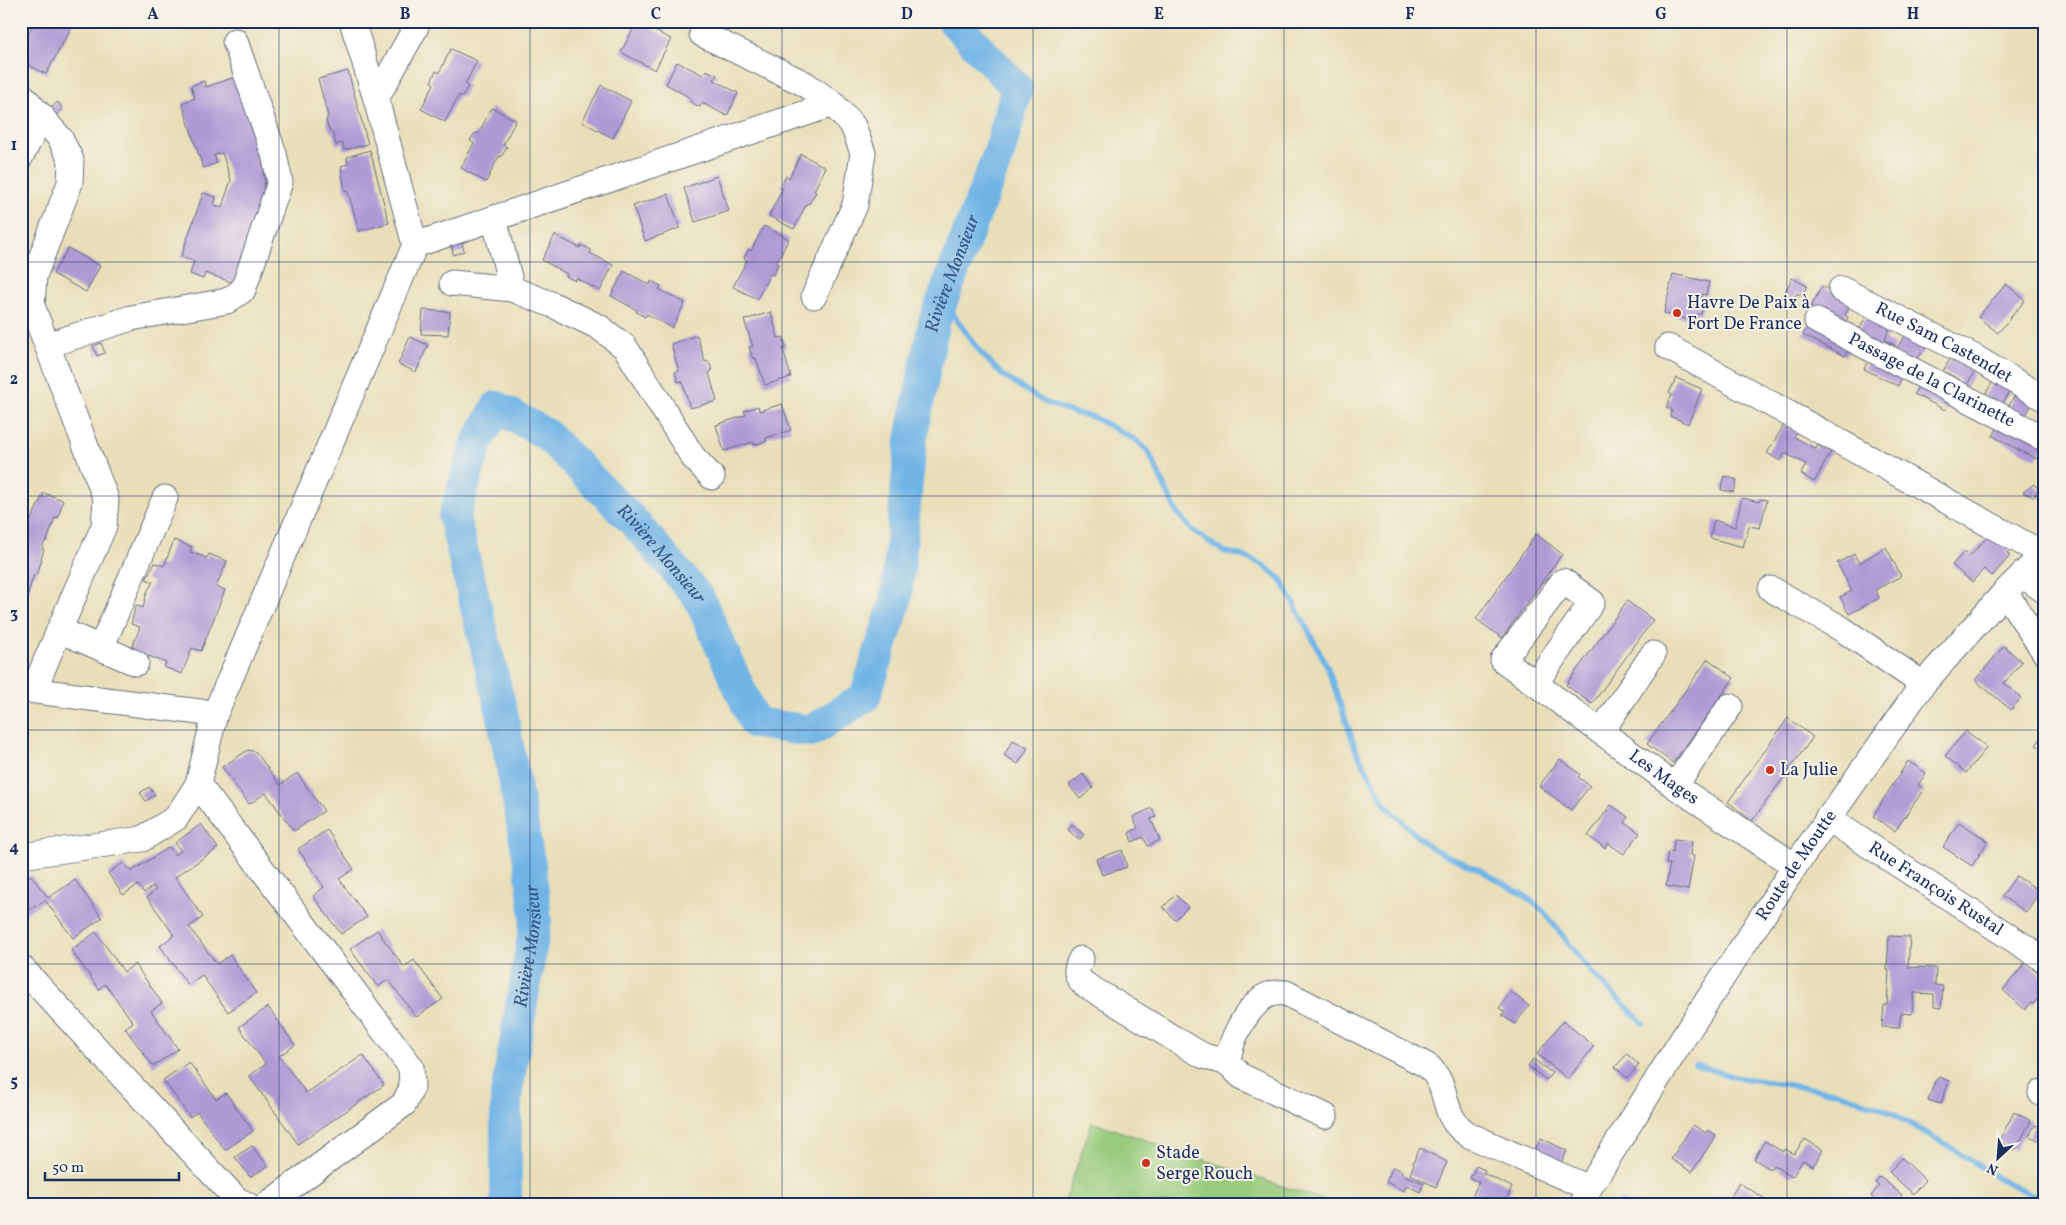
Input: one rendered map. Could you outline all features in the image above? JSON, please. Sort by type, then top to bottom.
[{"type":"street","points":[[21,856],[142,839],[176,818],[198,784],[215,714],[415,245],[376,99],[352,21]]},
{"type":"street","points":[[376,99],[416,27],[416,21]]},
{"type":"street","points":[[702,34],[805,84],[833,104],[853,126],[863,153],[855,206],[814,296]]},
{"type":"street","points":[[48,345],[130,318],[227,301],[243,290],[280,182],[274,154],[235,41]]},
{"type":"street","points":[[21,94],[60,138],[71,160],[70,183],[34,276],[32,306],[106,499],[104,526],[59,630],[28,689],[215,714]]},
{"type":"street","points":[[415,245],[833,104]]},
{"type":"street","points":[[21,156],[42,116]]},
{"type":"street","points":[[494,218],[512,289]]},
{"type":"street","points":[[452,282],[512,289],[553,305],[599,327],[625,347],[693,457],[712,477]]},
{"type":"street","name":"Rue Sam Castendet","points":[[1841,289],[1974,357],[2045,399]]},
{"type":"street","name":"Passage de la Clarinette","points":[[1817,321],[2045,439]]},
{"type":"street","points":[[1668,347],[2044,553]]},
{"type":"street","points":[[101,648],[165,498]]},
{"type":"street","name":"Route de Moutte","points":[[1586,1196],[1687,1032],[1827,818],[1923,684],[2005,592],[2044,553]]},
{"type":"street","points":[[2022,575],[2045,591]]},
{"type":"street","name":"Les Mages","points":[[1535,684],[1592,602],[1563,581],[1502,660],[1675,786],[1795,866]]},
{"type":"street","points":[[1771,589],[1842,629],[1923,684]]},
{"type":"street","points":[[2005,592],[2045,653]]},
{"type":"street","points":[[59,630],[136,663]]},
{"type":"street","points":[[1601,732],[1653,654]]},
{"type":"street","points":[[1675,786],[1730,706]]},
{"type":"street","points":[[198,784],[411,1067],[412,1087],[404,1104],[268,1204]]},
{"type":"street","name":"Rue François Rustal","points":[[1827,818],[2045,960]]},
{"type":"street","points":[[1081,959],[1076,973],[1084,984],[1193,1050],[1204,1056],[1228,1063],[1241,1076],[1325,1116]]},
{"type":"street","points":[[21,967],[237,1200],[246,1204]]},
{"type":"street","points":[[1228,1063],[1228,1053],[1247,1014],[1261,998],[1276,992],[1286,993],[1428,1066],[1437,1075],[1450,1117],[1457,1128],[1586,1196]]},
{"type":"green space","name":"Stade Serge Rouch","points":[[1092,1122],[1335,1204],[1064,1204]]},
{"type":"building","points":[[35,21],[75,21],[46,74],[21,61],[21,47]]},
{"type":"building","points":[[637,22],[671,39],[655,70],[621,52]]},
{"type":"building","points":[[451,49],[477,61],[465,84],[468,86],[462,97],[459,95],[445,122],[421,109],[434,84],[431,82],[436,71],[439,73]]},
{"type":"building","points":[[677,62],[703,75],[706,70],[717,75],[714,80],[738,93],[727,116],[702,103],[700,107],[690,102],[692,99],[666,84]]},
{"type":"building","points":[[348,71],[368,144],[344,150],[343,143],[336,145],[333,134],[329,130],[326,121],[328,116],[318,79]]},
{"type":"building","points":[[235,77],[266,171],[263,172],[265,181],[263,188],[266,189],[234,283],[205,273],[203,279],[190,274],[194,261],[181,257],[203,193],[216,197],[214,205],[222,207],[231,180],[222,153],[214,155],[217,163],[203,168],[182,103],[195,98],[191,86],[204,81],[206,87]]},
{"type":"building","points":[[601,85],[631,101],[613,138],[582,122]]},
{"type":"building","points":[[58,102],[63,109],[56,116],[50,109]]},
{"type":"building","points":[[492,108],[516,120],[503,145],[507,147],[501,157],[499,156],[486,182],[461,168],[474,143],[470,141],[475,133],[478,134]]},
{"type":"building","points":[[370,150],[389,223],[359,231],[349,195],[345,191],[341,166],[348,164],[347,157]]},
{"type":"building","points":[[801,154],[825,167],[814,191],[816,192],[809,204],[807,203],[794,229],[769,216],[783,188],[781,187],[786,176],[789,178]]},
{"type":"building","points":[[717,176],[729,211],[695,222],[684,188]]},
{"type":"building","points":[[668,194],[680,228],[645,241],[633,206]]},
{"type":"building","points":[[764,226],[789,239],[776,263],[778,264],[773,275],[770,274],[757,299],[733,287],[747,260],[744,258],[749,249],[751,251]]},
{"type":"building","points":[[555,235],[580,248],[581,245],[591,250],[590,253],[613,265],[600,291],[576,278],[575,281],[566,276],[567,274],[542,260]]},
{"type":"building","points":[[462,243],[464,251],[453,255],[452,245]]},
{"type":"building","points":[[68,248],[100,266],[86,292],[53,274]]},
{"type":"building","points":[[624,271],[650,285],[651,281],[661,286],[659,289],[685,303],[672,328],[647,314],[645,317],[636,312],[637,310],[611,296]]},
{"type":"building","points":[[1673,274],[1709,282],[1706,295],[1702,294],[1701,301],[1705,301],[1701,314],[1697,314],[1695,321],[1664,313]]},
{"type":"building","points":[[1792,278],[1807,286],[1802,296],[1797,293],[1794,299],[1784,294]]},
{"type":"building","points":[[2006,284],[2025,300],[1998,333],[1978,317]]},
{"type":"building","points":[[1822,286],[1852,302],[1845,315],[1848,317],[1844,325],[1810,309]]},
{"type":"building","points":[[423,310],[450,312],[448,335],[421,334]]},
{"type":"building","points":[[771,312],[778,338],[783,337],[786,348],[783,349],[791,377],[765,385],[756,358],[753,359],[749,347],[753,346],[744,320]]},
{"type":"building","points":[[1866,316],[1890,326],[1885,340],[1895,345],[1891,355],[1856,337]]},
{"type":"building","points":[[1810,321],[1853,341],[1845,356],[1803,335]]},
{"type":"building","points":[[1908,331],[1929,344],[1912,365],[1894,352]]},
{"type":"building","points":[[697,335],[705,362],[709,361],[712,371],[709,373],[717,401],[690,408],[682,381],[678,382],[675,372],[679,371],[671,344]]},
{"type":"building","points":[[410,337],[428,345],[416,372],[398,364]]},
{"type":"building","points":[[101,343],[105,353],[97,356],[93,346]]},
{"type":"building","points":[[1952,356],[1975,370],[1965,389],[1957,385],[1960,380],[1943,371]]},
{"type":"building","points":[[1869,360],[1906,368],[1898,386],[1864,369]]},
{"type":"building","points":[[1923,377],[1955,393],[1945,410],[1914,394]]},
{"type":"building","points":[[1676,378],[1702,389],[1688,424],[1670,416],[1672,410],[1666,407],[1672,395],[1669,393]]},
{"type":"building","points":[[1993,381],[2010,390],[2001,407],[1984,397]]},
{"type":"building","points":[[2016,393],[2033,403],[2023,420],[2006,411]]},
{"type":"building","points":[[782,404],[791,430],[766,438],[767,441],[754,445],[753,442],[724,451],[716,425],[746,415],[744,411],[758,406],[759,411]]},
{"type":"building","points":[[2002,420],[2045,443],[2036,459],[1993,436]]},
{"type":"building","points":[[1784,425],[1797,432],[1794,437],[1816,449],[1818,445],[1831,452],[1814,482],[1801,474],[1806,464],[1785,453],[1780,461],[1767,453]]},
{"type":"building","points":[[1725,476],[1737,480],[1734,492],[1721,490]]},
{"type":"building","points":[[2034,484],[2040,491],[2045,487],[2045,500],[2036,494],[2033,497],[2023,492]]},
{"type":"building","points":[[44,493],[63,500],[58,518],[55,517],[47,541],[45,541],[42,549],[44,550],[42,560],[36,575],[34,574],[24,607],[21,605],[21,551],[27,533],[25,532]]},
{"type":"building","points":[[1742,498],[1759,502],[1760,499],[1767,500],[1760,528],[1749,526],[1743,547],[1710,538],[1714,520],[1735,527]]},
{"type":"building","points":[[1536,534],[1562,554],[1502,638],[1476,619]]},
{"type":"building","points":[[1988,536],[1994,542],[1997,539],[2009,550],[2007,553],[2010,556],[1992,576],[1984,569],[1972,582],[1952,565],[1965,551],[1970,556]]},
{"type":"building","points":[[174,540],[192,547],[190,552],[207,558],[209,554],[227,561],[216,587],[225,590],[201,651],[192,648],[182,674],[164,667],[166,663],[149,656],[147,660],[130,653],[140,627],[131,624],[136,605],[143,608],[147,592],[153,582],[146,579],[155,563],[164,566]]},
{"type":"building","points":[[1886,547],[1901,576],[1875,590],[1879,598],[1849,614],[1840,597],[1852,591],[1837,563],[1854,554],[1859,563]]},
{"type":"building","points":[[1627,601],[1653,620],[1592,704],[1566,685]]},
{"type":"building","points":[[2004,646],[2022,662],[2004,683],[2021,698],[2011,710],[1975,680]]},
{"type":"building","points":[[1708,659],[1734,678],[1673,763],[1647,744]]},
{"type":"building","name":"La Julie","points":[[1788,718],[1813,737],[1752,821],[1728,802]]},
{"type":"building","points":[[1966,731],[1987,747],[1966,773],[1945,756]]},
{"type":"building","points":[[2045,732],[2045,751],[2036,745]]},
{"type":"building","points":[[1013,740],[1028,748],[1018,764],[1004,755]]},
{"type":"building","points":[[248,750],[256,752],[280,785],[297,773],[324,811],[294,831],[266,793],[249,804],[222,767]]},
{"type":"building","points":[[1560,759],[1580,774],[1578,777],[1590,786],[1571,810],[1539,786]]},
{"type":"building","points":[[1908,761],[1926,773],[1918,785],[1924,789],[1895,831],[1873,816]]},
{"type":"building","points":[[1083,774],[1093,788],[1080,799],[1069,785]]},
{"type":"building","points":[[149,787],[155,795],[146,801],[140,793]]},
{"type":"building","points":[[1611,805],[1628,817],[1625,823],[1640,833],[1624,854],[1608,843],[1605,848],[1588,836]]},
{"type":"building","points":[[1152,808],[1156,817],[1151,819],[1160,840],[1148,846],[1143,837],[1132,842],[1129,833],[1138,828],[1133,817]]},
{"type":"building","points":[[1959,822],[1988,841],[1972,866],[1943,847]]},
{"type":"building","points":[[201,824],[218,848],[175,877],[203,917],[189,927],[217,964],[230,955],[256,993],[228,1012],[202,975],[188,985],[160,946],[174,935],[147,897],[156,890],[153,886],[144,893],[138,885],[123,895],[108,873],[123,863],[131,872],[169,847],[175,855],[181,851],[175,843]]},
{"type":"building","points":[[1072,824],[1084,835],[1079,840],[1068,830]]},
{"type":"building","points":[[327,830],[354,869],[339,879],[367,917],[341,934],[313,896],[324,887],[298,849]]},
{"type":"building","points":[[1674,839],[1692,841],[1690,855],[1694,856],[1688,890],[1666,886],[1670,864],[1666,864],[1668,851],[1673,852]]},
{"type":"building","points":[[1122,850],[1127,867],[1102,875],[1096,859]]},
{"type":"building","points":[[31,875],[48,898],[75,880],[102,918],[73,938],[45,900],[21,916],[21,882]]},
{"type":"building","points":[[2016,876],[2040,891],[2026,912],[2002,896]]},
{"type":"building","points":[[1176,895],[1188,907],[1175,920],[1163,907]]},
{"type":"building","points":[[377,930],[404,967],[414,960],[443,999],[416,1017],[388,979],[378,987],[350,949]]},
{"type":"building","points":[[96,932],[124,972],[135,964],[162,1003],[151,1011],[178,1049],[153,1066],[125,1028],[133,1022],[105,984],[99,989],[71,950]]},
{"type":"building","points":[[1889,936],[1910,937],[1908,967],[1936,968],[1935,985],[1943,986],[1941,1008],[1934,1007],[1934,994],[1914,993],[1912,1014],[1901,1013],[1899,1028],[1882,1027],[1884,1005],[1887,1005]]},
{"type":"building","points":[[2026,962],[2045,978],[2043,988],[2045,991],[2025,1010],[2003,990]]},
{"type":"building","points":[[1511,992],[1529,1006],[1515,1024],[1502,1015],[1505,1012],[1499,1008]]},
{"type":"building","points":[[268,1007],[295,1045],[279,1056],[306,1093],[363,1055],[384,1085],[298,1144],[249,1076],[266,1064],[239,1027]]},
{"type":"building","points":[[1563,1021],[1594,1046],[1568,1079],[1537,1054]]},
{"type":"building","points":[[1627,1054],[1639,1065],[1627,1078],[1615,1067]]},
{"type":"building","points":[[1533,1059],[1552,1073],[1546,1080],[1528,1066]]},
{"type":"building","points":[[189,1062],[216,1099],[226,1093],[253,1131],[225,1150],[197,1112],[190,1117],[163,1080]]},
{"type":"building","points":[[1939,1077],[1949,1081],[1941,1104],[1928,1100],[1935,1081]]},
{"type":"building","points":[[2014,1112],[2031,1121],[2015,1150],[1999,1141]]},
{"type":"building","points":[[1693,1125],[1706,1133],[1708,1130],[1716,1135],[1692,1172],[1671,1159]]},
{"type":"building","points":[[2035,1125],[2045,1129],[2041,1141],[2029,1136]]},
{"type":"building","points":[[1541,1138],[1567,1151],[1556,1173],[1530,1160]]},
{"type":"building","points":[[1805,1139],[1823,1150],[1813,1166],[1803,1160],[1792,1177],[1773,1165],[1770,1169],[1754,1159],[1765,1141],[1783,1152],[1785,1149],[1794,1154]]},
{"type":"building","points":[[252,1146],[268,1166],[250,1177],[235,1157]]},
{"type":"building","points":[[1420,1148],[1447,1162],[1436,1187],[1410,1174],[1413,1162]]},
{"type":"building","points":[[1902,1158],[1925,1180],[1913,1194],[1889,1172]]},
{"type":"building","points":[[1476,1166],[1485,1170],[1483,1173],[1512,1187],[1504,1204],[1476,1204],[1470,1201],[1479,1182],[1470,1178]]},
{"type":"building","points":[[1393,1167],[1402,1171],[1401,1174],[1424,1183],[1420,1192],[1406,1185],[1404,1191],[1386,1182]]},
{"type":"building","points":[[1880,1177],[1902,1195],[1894,1204],[1881,1204],[1871,1196],[1879,1186],[1875,1183]]},
{"type":"building","points":[[1739,1183],[1764,1198],[1760,1204],[1726,1204]]},
{"type":"building","points":[[1621,1199],[1629,1204],[1618,1204]]},
{"type":"waterway","name":"Rivière Monsieur","points":[[506,1204],[506,1096],[536,920],[530,866],[502,713],[454,517],[477,443],[497,407],[546,434],[634,522],[699,598],[755,723],[811,731],[865,697],[896,600],[911,440],[934,322],[1000,150],[1017,88],[953,21]]},
{"type":"waterway","points":[[942,299],[980,352],[1002,375],[1044,402],[1074,413],[1093,417],[1136,440],[1148,451],[1177,513],[1192,530],[1223,551],[1243,556],[1263,565],[1281,579],[1327,666],[1356,750],[1385,804],[1422,841],[1437,851],[1480,870],[1527,897],[1544,912],[1592,973],[1643,1023]]},
{"type":"waterway","points":[[1696,1065],[1735,1077],[1836,1092],[1882,1108],[1937,1139],[1998,1178],[2045,1201]]},
{"type":"place","name":"Havre De Paix à Fort De France","points":[[1677,313]]},
{"type":"place","name":"La Julie","points":[[1770,770]]},
{"type":"place","name":"Stade Serge Rouch","points":[[1146,1163]]}]
